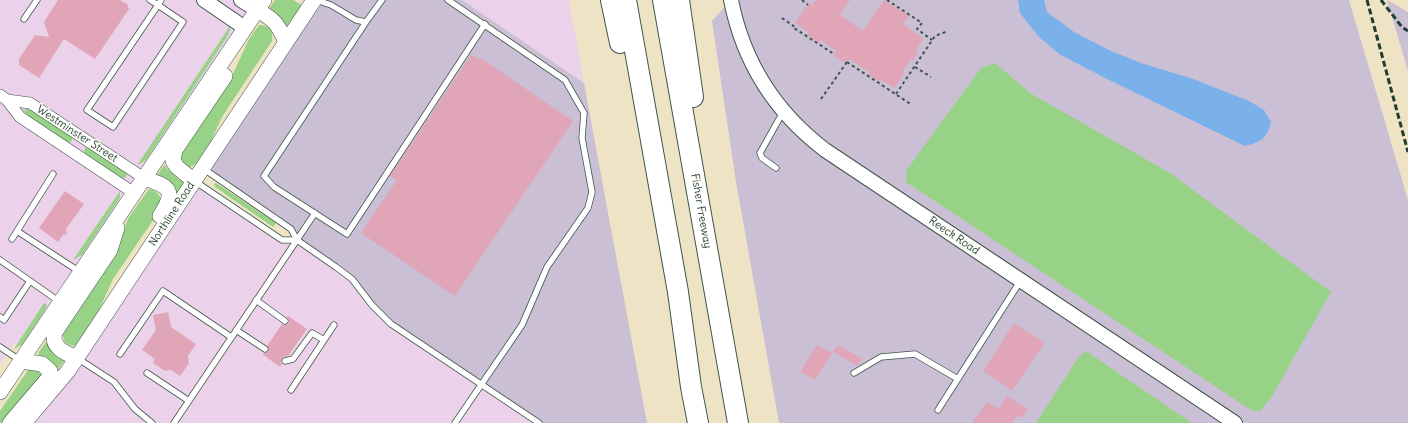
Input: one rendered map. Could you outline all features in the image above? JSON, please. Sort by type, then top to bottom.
[{"type":"highway","points":[[611,0],[633,108],[658,184]]},
{"type":"highway","points":[[626,0],[678,292],[691,387],[698,423]]},
{"type":"highway","name":"Fisher Freeway","points":[[663,0],[738,423]]},
{"type":"highway","points":[[679,0],[697,130],[695,181]]},
{"type":"main road","name":"Northline Road","points":[[24,423],[68,371],[77,358],[314,0]]},
{"type":"main road","points":[[0,392],[260,5],[268,16],[279,26],[286,42]]},
{"type":"main road","points":[[194,180],[177,167],[173,161],[176,150],[226,75],[241,33]]},
{"type":"main road","points":[[111,305],[116,282],[169,201],[170,195],[165,187],[144,178]]},
{"type":"main road","points":[[77,358],[56,346],[53,337],[110,250],[122,210]]},
{"type":"main road","points":[[10,423],[51,375],[50,371],[42,364],[21,361]]},
{"type":"street","points":[[204,0],[241,33]]},
{"type":"street","points":[[241,0],[260,5]]},
{"type":"street","name":"Reeck Road","points":[[731,0],[737,27],[751,62],[769,94],[800,130],[825,150],[1235,423]]},
{"type":"street","name":"Westminster Street","points":[[4,97],[30,103],[144,178]]},
{"type":"street","name":"Westminster Street","points":[[4,97],[20,117],[134,193]]},
{"type":"street","points":[[72,152],[82,137]]},
{"type":"lane","points":[[24,19],[37,0]]},
{"type":"lane","points":[[150,0],[160,3],[183,22],[113,127],[87,110],[160,3]]},
{"type":"lane","points":[[314,0],[331,5],[356,20],[366,22]]},
{"type":"lane","points":[[382,0],[264,176],[274,186],[347,234],[484,24]]},
{"type":"lane","points":[[448,0],[565,80],[584,113],[582,138],[592,192],[588,208],[547,267],[522,325],[456,423]]},
{"type":"lane","points":[[776,168],[762,158],[760,153],[783,112]]},
{"type":"lane","points":[[202,168],[291,229],[297,240],[352,280],[372,305],[391,324],[539,423]]},
{"type":"lane","points":[[12,239],[53,174]]},
{"type":"lane","points":[[194,180],[282,240],[297,240]]},
{"type":"lane","points":[[174,423],[315,213]]},
{"type":"lane","points":[[17,231],[81,272]]},
{"type":"lane","points":[[0,260],[60,302]]},
{"type":"lane","points":[[938,410],[1021,280]]},
{"type":"lane","points":[[0,317],[4,320],[30,281]]},
{"type":"lane","points":[[120,354],[163,291],[231,337]]},
{"type":"lane","points":[[256,300],[285,321]]},
{"type":"lane","points":[[291,390],[334,325]]},
{"type":"lane","points":[[236,330],[265,349]]},
{"type":"lane","points":[[285,361],[293,359],[306,335],[312,333],[324,340]]},
{"type":"lane","points":[[0,347],[21,361]]},
{"type":"lane","points":[[854,373],[881,357],[915,354],[958,379]]},
{"type":"lane","points":[[77,358],[114,382],[135,409],[152,423]]},
{"type":"lane","points":[[147,373],[189,401]]},
{"type":"path","points":[[802,0],[808,5]]},
{"type":"path","points":[[887,0],[922,23],[917,29],[932,40]]},
{"type":"path","points":[[782,18],[796,26],[794,28],[834,54]]},
{"type":"path","points":[[896,94],[935,36],[948,30]]},
{"type":"path","points":[[820,99],[847,62],[912,105]]},
{"type":"path","points":[[915,66],[931,77]]},
{"type":"shaded area","points":[[0,0],[264,0],[28,351],[14,343],[0,364]]},
{"type":"shaded area","points":[[314,0],[462,0],[584,83],[647,423],[539,423],[391,324],[352,279],[297,240],[291,229],[202,168]]},
{"type":"shaded area","points":[[462,0],[569,0],[584,83]]},
{"type":"shaded area","points":[[731,0],[1349,0],[1408,200],[1408,423],[779,423],[736,182],[712,21]]},
{"type":"shaded area","points":[[1387,0],[1408,12],[1408,71]]},
{"type":"shaded area","points":[[194,181],[282,240],[297,240],[539,423],[24,423]]},
{"type":"green space","points":[[275,0],[293,0],[302,5],[287,27],[281,18],[268,10]]},
{"type":"green space","points":[[259,25],[266,26],[270,29],[272,41],[222,117],[208,148],[198,163],[190,167],[185,165],[181,158],[181,153],[232,76],[249,39]]},
{"type":"green space","points":[[230,26],[227,37],[146,160],[138,164]]},
{"type":"green space","points":[[995,63],[1030,93],[1170,173],[1331,292],[1271,398],[1259,412],[1251,410],[906,182],[906,171],[981,68]]},
{"type":"green space","points":[[28,107],[73,137],[71,142],[68,142],[26,114],[24,111]]},
{"type":"green space","points":[[88,147],[126,172],[127,175],[125,178],[122,178],[85,154],[84,149]]},
{"type":"green space","points":[[164,165],[178,179],[185,182],[177,193],[157,175]]},
{"type":"green space","points":[[216,183],[276,223],[273,227],[215,187],[214,184]]},
{"type":"green space","points":[[149,189],[153,190],[160,196],[160,210],[113,279],[96,317],[79,343],[74,346],[70,345],[65,342],[61,331],[115,250],[129,217]]},
{"type":"green space","points":[[120,191],[120,198],[82,255],[73,260]]},
{"type":"green space","points":[[44,303],[47,305],[45,310],[23,344],[14,349]]},
{"type":"green space","points":[[46,342],[66,359],[57,370],[38,353]]},
{"type":"green space","points":[[1086,351],[1192,423],[1036,423],[1078,358]]},
{"type":"green space","points":[[31,369],[39,371],[42,376],[6,423],[0,423],[0,411],[28,370]]},
{"type":"water","points":[[1018,0],[1044,0],[1047,12],[1074,32],[1111,51],[1141,63],[1193,79],[1249,101],[1264,110],[1271,122],[1268,132],[1260,141],[1245,146],[1059,54],[1038,36],[1020,13]]},
{"type":"building","points":[[58,0],[120,0],[127,4],[129,9],[95,59],[64,39],[39,78],[19,65],[19,59],[35,35],[49,37],[44,22]]},
{"type":"building","points":[[816,0],[850,0],[840,15],[863,31],[884,0],[909,16],[903,24],[924,39],[916,50],[918,51],[913,60],[911,59],[902,72],[904,74],[894,88],[882,80],[880,82],[868,74],[869,72],[849,59],[846,64],[833,55],[836,51],[821,40],[819,43],[807,35],[808,32],[795,23],[809,3],[812,5]]},
{"type":"building","points":[[471,55],[478,59],[479,57],[573,121],[455,296],[361,233],[397,180],[390,176]]},
{"type":"building","points":[[65,191],[84,204],[66,229],[67,234],[63,235],[58,242],[39,228]]},
{"type":"building","points":[[168,312],[171,327],[196,344],[188,356],[189,363],[180,376],[171,370],[165,371],[153,363],[155,359],[142,350],[156,330],[153,315]]},
{"type":"building","points":[[288,316],[307,329],[288,356],[282,358],[282,364],[280,367],[262,354],[268,352],[269,349],[267,346],[282,324],[286,325],[289,323]]},
{"type":"building","points":[[1014,323],[1045,343],[1012,391],[983,371]]},
{"type":"building","points":[[817,345],[832,353],[815,380],[800,372]]},
{"type":"building","points":[[838,345],[863,359],[857,366],[833,351]]},
{"type":"building","points":[[1007,396],[1028,409],[1022,418],[1018,415],[1012,423],[972,423],[987,402],[999,409]]},
{"type":"railway","points":[[1367,0],[1408,152]]},
{"type":"railway","points":[[1381,0],[1402,27],[1408,31]]}]
